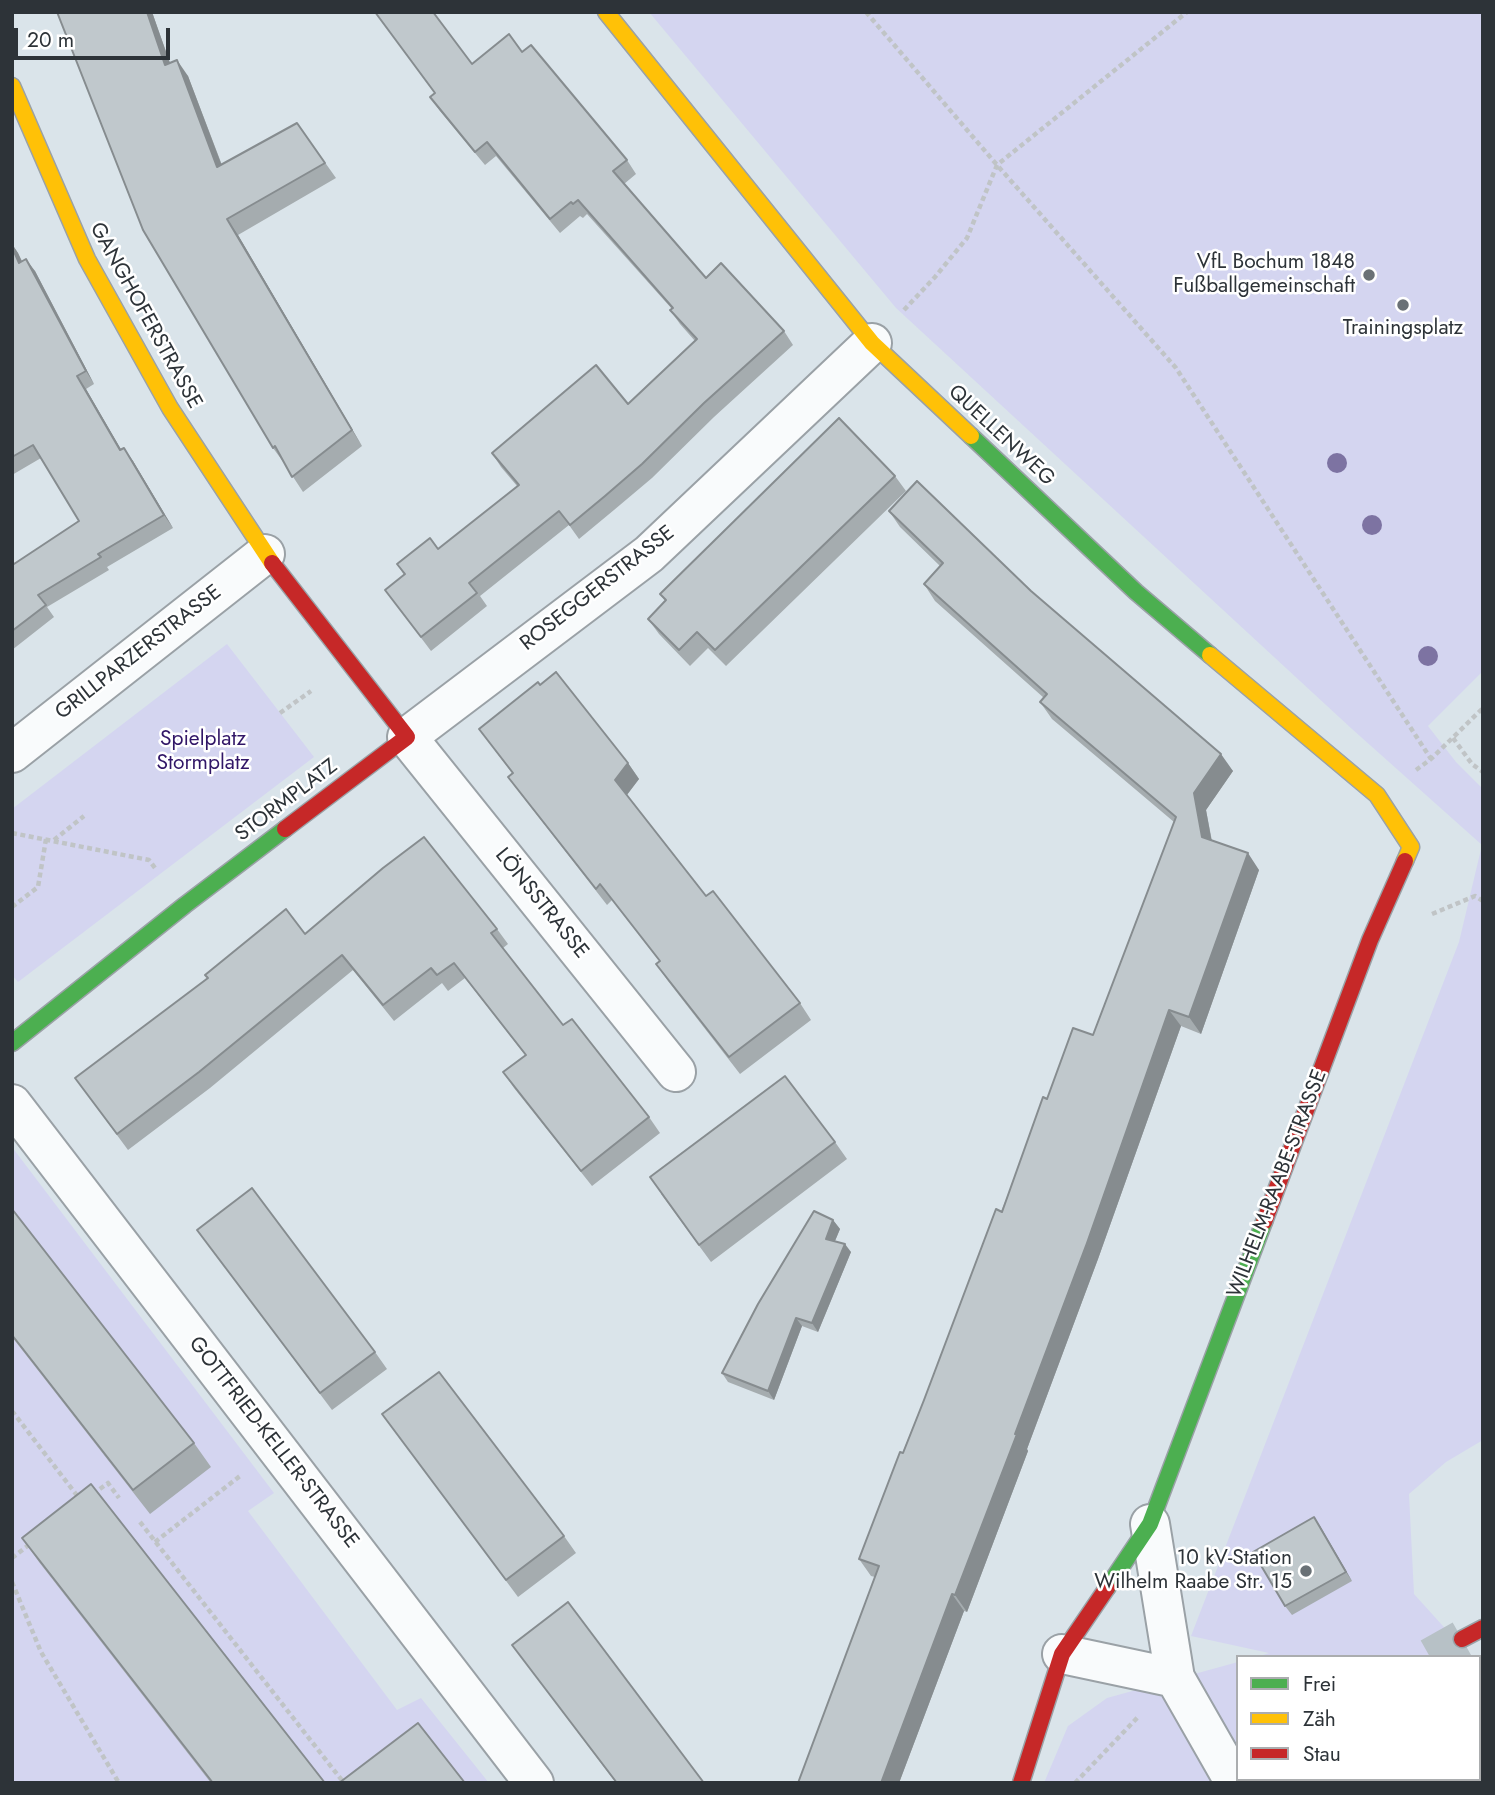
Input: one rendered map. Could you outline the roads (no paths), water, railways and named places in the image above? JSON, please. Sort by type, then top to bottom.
[{"type":"main road","name":"QUELLENWEG","points":[[606,12],[872,344],[1136,592],[1377,795],[1411,847]]},
{"type":"main road","name":"GANGHOFERSTRASSE","points":[[12,86],[87,259],[170,408],[265,554]]},
{"type":"main road","points":[[265,554],[407,737]]},
{"type":"main road","name":"STORMPLATZ","points":[[12,1043],[185,905],[407,737]]},
{"type":"main road","name":"WILHELM-RAABE-STRASSE","points":[[1021,1783],[1062,1654],[1150,1524],[1370,940],[1411,847]]},
{"type":"main road","points":[[1462,1639],[1483,1628]]},
{"type":"street","name":"ROSEGGERSTRASSE","points":[[407,737],[649,554],[872,344]]},
{"type":"street","name":"GRILLPARZERSTRASSE","points":[[12,753],[265,554]]},
{"type":"street","name":"LÖNSSTRASSE","points":[[407,737],[676,1072]]},
{"type":"street","name":"GOTTFRIED-KELLER-STRASSE","points":[[12,1104],[534,1783]]},
{"type":"street","name":"WILHELM-RAABE-STRASSE","points":[[1150,1524],[1175,1678],[1235,1783]]},
{"type":"street","points":[[1062,1654],[1175,1678]]},
{"type":"tunnel","points":[[1434,1655],[1462,1639]]},
{"type":"place","name":"VfL Bochum 1848 Fußballgemeinschaft","points":[[1369,275]]},
{"type":"place","name":"Trainingsplatz","points":[[1403,305]]},
{"type":"place","name":"10 kV-Station Wilhelm Raabe Str. 15","points":[[1306,1571]]},
{"type":"park label","name":"Spielplatz Stormplatz","points":[[203,752]]}]
